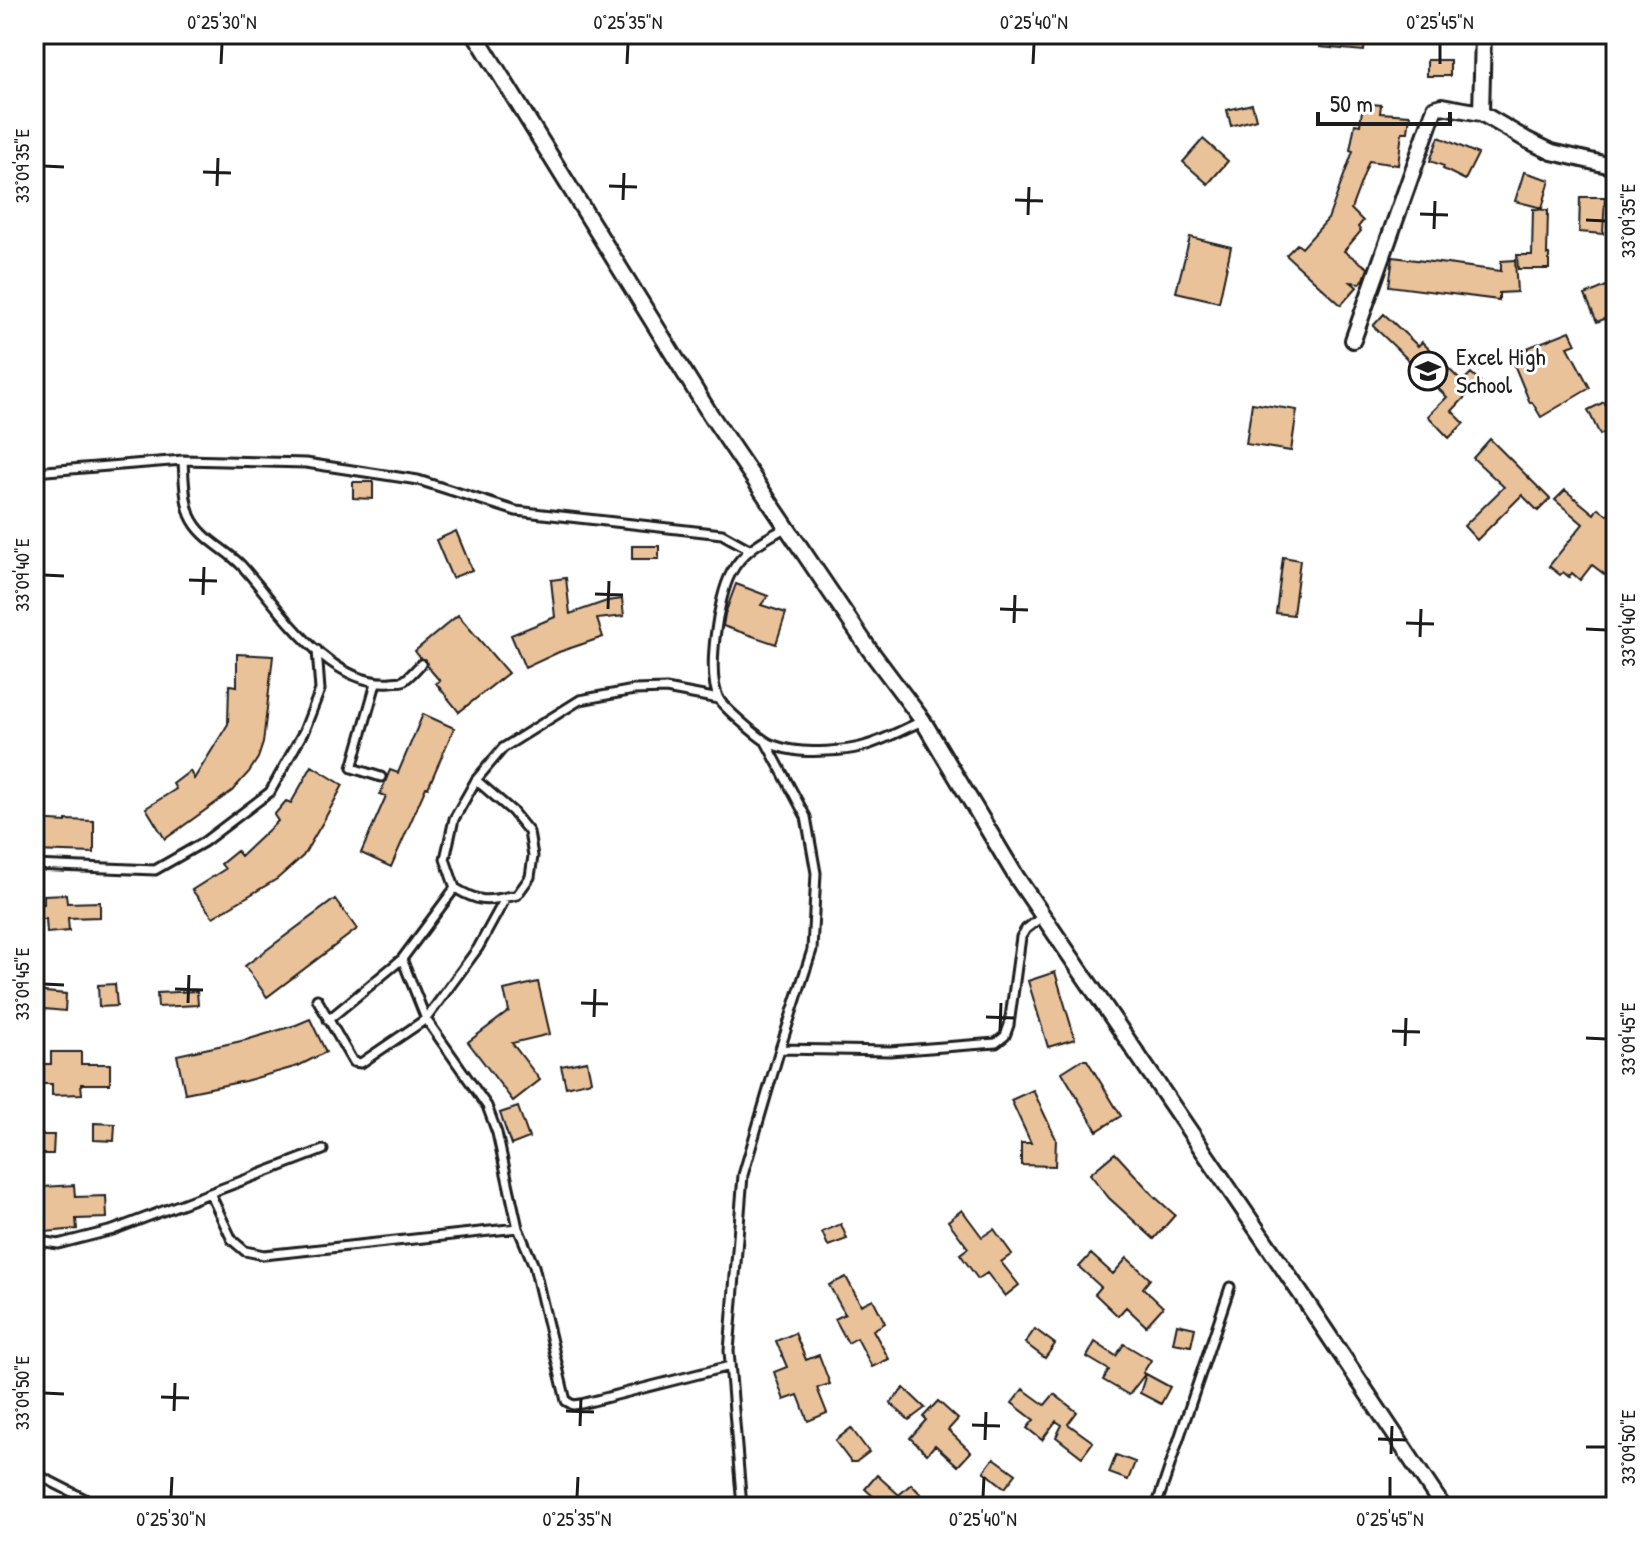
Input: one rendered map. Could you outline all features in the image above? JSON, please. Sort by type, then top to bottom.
[{"type":"street","points":[[475,34],[710,414],[869,649],[923,721],[1017,878],[1443,1507]]},
{"type":"street","points":[[1481,113],[1483,34]]},
{"type":"street","points":[[1353,340],[1435,108],[1442,106],[1481,113],[1552,152],[1616,167]]},
{"type":"lane","points":[[34,472],[183,460],[306,463],[418,480],[516,511],[722,534],[749,549]]},
{"type":"lane","points":[[183,460],[191,515],[206,537],[239,564],[281,614],[317,650],[344,671],[376,683],[404,681],[421,664]]},
{"type":"lane","points":[[742,1507],[729,1351],[743,1175],[812,950],[816,873],[806,817],[766,742],[719,699],[714,677],[715,639],[719,605],[731,573],[749,549],[787,527]]},
{"type":"lane","points":[[34,865],[155,870],[204,842],[270,792],[304,731],[320,690],[317,650]]},
{"type":"lane","points":[[376,683],[352,768],[381,777]]},
{"type":"lane","points":[[476,780],[512,811],[529,832],[533,856],[530,877],[517,895],[489,901],[472,898],[455,888],[445,859],[454,819],[476,780],[503,748],[580,700],[634,690],[666,689],[719,699]]},
{"type":"lane","points":[[766,742],[793,750],[861,747],[923,721]]},
{"type":"lane","points":[[328,1020],[402,959],[455,888]]},
{"type":"lane","points":[[317,999],[353,1062],[368,1058],[426,1019],[478,948],[506,897]]},
{"type":"lane","points":[[780,1049],[890,1051],[996,1043],[1005,1036],[1009,1025],[1021,937],[1043,916]]},
{"type":"lane","points":[[402,959],[426,1019],[487,1106],[497,1133],[518,1228],[534,1266],[566,1401],[573,1405],[581,1404],[730,1366]]},
{"type":"lane","points":[[34,1240],[58,1244],[113,1230],[323,1150]]},
{"type":"lane","points":[[210,1193],[232,1240],[245,1251],[264,1255],[518,1228]]},
{"type":"lane","points":[[1156,1507],[1230,1287]]},
{"type":"lane","points":[[34,1473],[101,1507]]},
{"type":"building","points":[[1323,34],[1365,34],[1364,51],[1320,47]]},
{"type":"building","points":[[1427,60],[1450,60],[1450,76],[1427,76]]},
{"type":"building","points":[[1363,103],[1381,105],[1380,113],[1410,115],[1408,132],[1402,132],[1398,165],[1369,161],[1351,209],[1363,221],[1358,227],[1361,231],[1344,251],[1368,268],[1360,283],[1351,282],[1357,287],[1341,305],[1286,255],[1297,244],[1302,248],[1328,219],[1353,151],[1350,150],[1355,124],[1360,125]]},
{"type":"building","points":[[1252,104],[1256,119],[1231,126],[1227,110]]},
{"type":"building","points":[[1439,137],[1478,154],[1465,180],[1430,161]]},
{"type":"building","points":[[1203,139],[1228,161],[1208,184],[1183,162]]},
{"type":"building","points":[[1524,172],[1550,180],[1542,208],[1515,201]]},
{"type":"building","points":[[1580,197],[1605,197],[1603,234],[1579,232]]},
{"type":"building","points":[[1533,209],[1548,210],[1549,269],[1518,269],[1517,255],[1532,255]]},
{"type":"building","points":[[1190,237],[1231,247],[1219,302],[1176,292]]},
{"type":"building","points":[[1393,257],[1501,271],[1501,261],[1515,260],[1517,292],[1499,293],[1499,300],[1389,286]]},
{"type":"building","points":[[1616,282],[1616,314],[1597,322],[1585,295]]},
{"type":"building","points":[[1384,314],[1418,346],[1422,342],[1462,382],[1471,373],[1480,381],[1452,411],[1464,423],[1449,438],[1428,416],[1447,397],[1373,326]]},
{"type":"building","points":[[1570,331],[1576,344],[1568,347],[1590,388],[1541,417],[1530,403],[1513,362],[1530,355],[1527,348]]},
{"type":"building","points":[[1604,402],[1607,407],[1616,403],[1616,427],[1600,435],[1588,410]]},
{"type":"building","points":[[1252,403],[1297,410],[1291,451],[1246,444]]},
{"type":"building","points":[[1490,439],[1550,499],[1538,511],[1522,495],[1477,540],[1464,526],[1504,487],[1473,458]]},
{"type":"building","points":[[353,482],[373,482],[373,499],[353,498]]},
{"type":"building","points":[[1565,490],[1594,514],[1598,508],[1607,515],[1616,505],[1616,583],[1592,565],[1580,580],[1572,573],[1569,577],[1563,572],[1560,575],[1549,566],[1583,524],[1555,500]]},
{"type":"building","points":[[456,531],[472,570],[452,578],[436,540]]},
{"type":"building","points":[[632,546],[659,546],[659,559],[632,559]]},
{"type":"building","points":[[1283,557],[1300,560],[1293,615],[1276,613]]},
{"type":"building","points":[[566,578],[570,614],[622,599],[624,616],[597,619],[603,637],[525,668],[511,635],[555,617],[551,580]]},
{"type":"building","points":[[736,584],[768,596],[761,605],[786,613],[776,644],[723,626]]},
{"type":"building","points":[[458,615],[508,673],[459,712],[436,683],[440,681],[427,666],[426,660],[415,651]]},
{"type":"building","points":[[237,654],[273,656],[263,743],[258,758],[232,791],[165,839],[146,808],[176,789],[173,784],[190,771],[194,779],[228,724],[229,685],[237,686]]},
{"type":"building","points":[[423,714],[454,728],[391,867],[361,853],[386,796],[380,794],[390,770],[398,773]]},
{"type":"building","points":[[312,766],[343,785],[303,856],[277,879],[213,917],[192,890],[225,869],[221,864],[237,851],[241,856],[278,821],[274,815],[286,801],[291,803]]},
{"type":"building","points":[[34,820],[94,821],[94,853],[34,851]]},
{"type":"building","points":[[66,894],[67,903],[100,902],[100,917],[68,918],[69,931],[47,933],[46,919],[34,919],[34,904],[44,904],[44,895]]},
{"type":"building","points":[[335,899],[357,929],[267,997],[245,966]]},
{"type":"building","points":[[1055,972],[1075,1039],[1048,1047],[1028,981]]},
{"type":"building","points":[[538,982],[550,1034],[512,1043],[540,1080],[513,1101],[468,1042],[509,1011],[504,990]]},
{"type":"building","points":[[115,984],[117,1006],[99,1007],[98,985]]},
{"type":"building","points":[[34,991],[66,994],[65,1011],[34,1008]]},
{"type":"building","points":[[197,991],[198,1005],[158,1007],[157,993]]},
{"type":"building","points":[[310,1019],[326,1052],[298,1066],[185,1093],[177,1055],[246,1040]]},
{"type":"building","points":[[51,1052],[81,1052],[81,1064],[110,1064],[110,1084],[81,1084],[82,1094],[52,1095],[52,1084],[34,1084],[34,1064],[51,1064]]},
{"type":"building","points":[[1081,1060],[1087,1060],[1121,1116],[1097,1131],[1062,1072]]},
{"type":"building","points":[[587,1061],[591,1081],[566,1087],[561,1066]]},
{"type":"building","points":[[1033,1090],[1056,1139],[1055,1166],[1021,1165],[1021,1143],[1031,1143],[1011,1100]]},
{"type":"building","points":[[518,1107],[529,1138],[511,1145],[500,1113]]},
{"type":"building","points":[[94,1123],[115,1124],[114,1141],[94,1140]]},
{"type":"building","points":[[34,1135],[54,1135],[53,1154],[34,1154]]},
{"type":"building","points":[[1115,1153],[1175,1215],[1154,1239],[1109,1198],[1090,1174]]},
{"type":"building","points":[[74,1185],[75,1197],[106,1196],[107,1218],[76,1219],[77,1229],[46,1232],[45,1220],[34,1221],[34,1199],[44,1199],[43,1187]]},
{"type":"building","points":[[962,1210],[982,1237],[994,1229],[1012,1254],[1001,1262],[1019,1285],[1005,1296],[987,1273],[978,1279],[960,1254],[968,1248],[948,1221]]},
{"type":"building","points":[[841,1224],[847,1239],[828,1246],[822,1232]]},
{"type":"building","points":[[1091,1254],[1113,1274],[1127,1258],[1150,1279],[1143,1288],[1163,1307],[1146,1326],[1126,1307],[1118,1316],[1095,1294],[1101,1287],[1079,1267]]},
{"type":"building","points":[[846,1277],[861,1305],[873,1299],[885,1323],[873,1330],[889,1359],[872,1367],[857,1338],[848,1343],[835,1319],[845,1314],[829,1285]]},
{"type":"building","points":[[1177,1324],[1195,1328],[1191,1346],[1173,1343]]},
{"type":"building","points":[[1035,1329],[1055,1344],[1045,1358],[1025,1343]]},
{"type":"building","points":[[795,1333],[806,1360],[819,1355],[830,1384],[817,1388],[827,1413],[808,1421],[798,1395],[784,1400],[774,1372],[787,1367],[776,1341]]},
{"type":"building","points":[[1095,1342],[1116,1356],[1124,1344],[1151,1360],[1129,1395],[1103,1380],[1109,1370],[1087,1357]]},
{"type":"building","points":[[1146,1374],[1170,1387],[1161,1404],[1140,1393]]},
{"type":"building","points":[[904,1388],[925,1408],[909,1420],[890,1403]]},
{"type":"building","points":[[1023,1389],[1045,1405],[1054,1394],[1077,1412],[1068,1424],[1093,1442],[1082,1457],[1056,1437],[1062,1425],[1056,1421],[1042,1440],[1027,1428],[1034,1420],[1012,1403]]},
{"type":"building","points":[[938,1401],[958,1419],[948,1430],[971,1452],[958,1466],[935,1445],[927,1454],[910,1438]]},
{"type":"building","points":[[851,1428],[869,1452],[856,1462],[851,1462],[835,1441]]},
{"type":"building","points":[[1116,1455],[1135,1462],[1128,1480],[1109,1473]]},
{"type":"building","points":[[994,1458],[1016,1474],[1005,1488],[984,1471]]},
{"type":"building","points":[[877,1475],[899,1495],[911,1484],[933,1507],[885,1507],[865,1489]]},
{"type":"place","name":"Excel High School","points":[[1428,371]]}]
